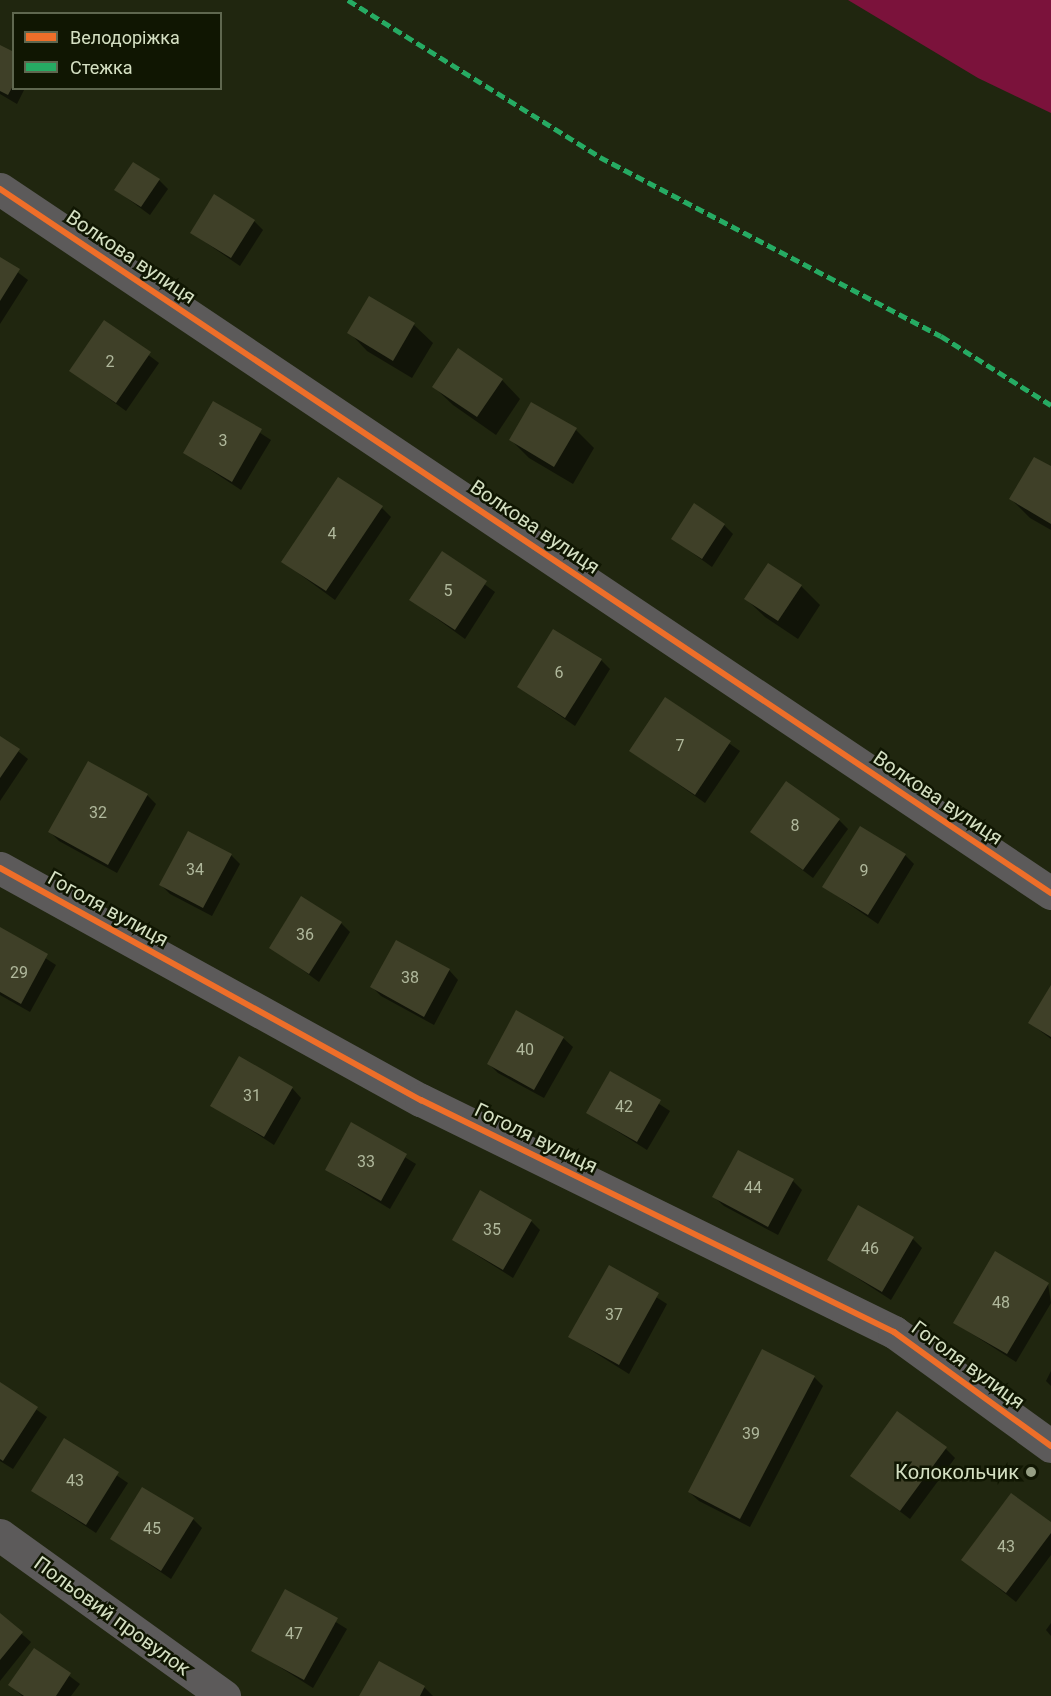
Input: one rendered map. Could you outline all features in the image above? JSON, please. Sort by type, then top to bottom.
[{"type":"street","name":"Волкова вулиця","points":[[0,189],[1051,893]]},
{"type":"street","name":"Гоголя вулиця","points":[[0,868],[421,1100],[894,1332],[1051,1446]]},
{"type":"street","name":"Польовий провулок","points":[[0,1535],[224,1696]]},
{"type":"shaded area","points":[[848,0],[1051,0],[1051,113],[978,78]]},
{"type":"building","points":[[0,45],[12,51],[12,88],[8,95],[0,91]]},
{"type":"building","points":[[133,162],[160,179],[141,207],[114,190]]},
{"type":"building","points":[[214,194],[255,220],[231,258],[190,233]]},
{"type":"building","points":[[0,257],[20,269],[0,301]]},
{"type":"building","points":[[369,296],[415,323],[393,361],[347,333]]},
{"type":"building","points":[[104,320],[151,352],[116,403],[69,371]]},
{"type":"building","points":[[458,348],[503,379],[477,417],[432,387]]},
{"type":"building","points":[[213,401],[262,429],[232,482],[183,453]]},
{"type":"building","points":[[531,402],[577,428],[554,467],[509,440]]},
{"type":"building","points":[[1034,457],[1051,466],[1051,524],[1009,499]]},
{"type":"building","points":[[338,477],[383,506],[326,591],[281,562]]},
{"type":"building","points":[[694,503],[725,524],[702,559],[671,539]]},
{"type":"building","points":[[442,551],[487,581],[455,630],[409,600]]},
{"type":"building","points":[[768,563],[802,585],[778,621],[744,599]]},
{"type":"building","points":[[553,629],[602,659],[565,718],[517,687]]},
{"type":"building","points":[[665,697],[731,741],[695,795],[629,751]]},
{"type":"building","points":[[0,736],[20,749],[0,778]]},
{"type":"building","points":[[88,761],[148,794],[108,865],[48,832]]},
{"type":"building","points":[[786,781],[840,819],[803,870],[750,832]]},
{"type":"building","points":[[860,826],[906,854],[868,915],[822,887]]},
{"type":"building","points":[[188,831],[232,854],[203,908],[159,885]]},
{"type":"building","points":[[301,896],[342,922],[309,974],[269,948]]},
{"type":"building","points":[[0,927],[48,954],[21,1004],[0,992]]},
{"type":"building","points":[[396,940],[450,969],[424,1017],[370,987]]},
{"type":"building","points":[[1051,985],[1051,1037],[1028,1023]]},
{"type":"building","points":[[516,1010],[564,1037],[534,1090],[487,1064]]},
{"type":"building","points":[[239,1056],[293,1087],[264,1137],[210,1106]]},
{"type":"building","points":[[610,1071],[661,1100],[637,1142],[586,1113]]},
{"type":"building","points":[[351,1122],[407,1154],[381,1201],[325,1170]]},
{"type":"building","points":[[738,1150],[794,1179],[768,1227],[712,1197]]},
{"type":"building","points":[[480,1190],[532,1220],[503,1270],[452,1240]]},
{"type":"building","points":[[858,1205],[914,1237],[882,1292],[827,1260]]},
{"type":"building","points":[[995,1251],[1049,1283],[1007,1354],[953,1323]]},
{"type":"building","points":[[609,1265],[659,1293],[619,1365],[568,1337]]},
{"type":"building","points":[[762,1349],[815,1376],[740,1519],[688,1492]]},
{"type":"building","points":[[0,1382],[38,1407],[3,1461],[0,1459]]},
{"type":"building","points":[[897,1411],[947,1447],[900,1511],[850,1476]]},
{"type":"building","points":[[64,1438],[119,1472],[86,1525],[31,1491]]},
{"type":"building","points":[[142,1487],[194,1518],[161,1571],[110,1539]]},
{"type":"building","points":[[1011,1493],[1051,1522],[1051,1533],[1006,1593],[961,1560]]},
{"type":"building","points":[[285,1589],[338,1618],[304,1680],[251,1651]]},
{"type":"building","points":[[0,1613],[23,1632],[0,1660]]},
{"type":"building","points":[[34,1648],[71,1673],[56,1696],[24,1696],[8,1685]]},
{"type":"building","points":[[379,1661],[425,1686],[420,1696],[359,1696]]},
{"type":"marked path","points":[[348,0],[600,157],[941,336],[1051,405]]},
{"type":"cycle path","points":[[0,189],[1051,893]]},
{"type":"cycle path","points":[[0,868],[421,1100],[894,1332],[1051,1446]]},
{"type":"place","name":"Колокольчик","points":[[1031,1472]]}]
